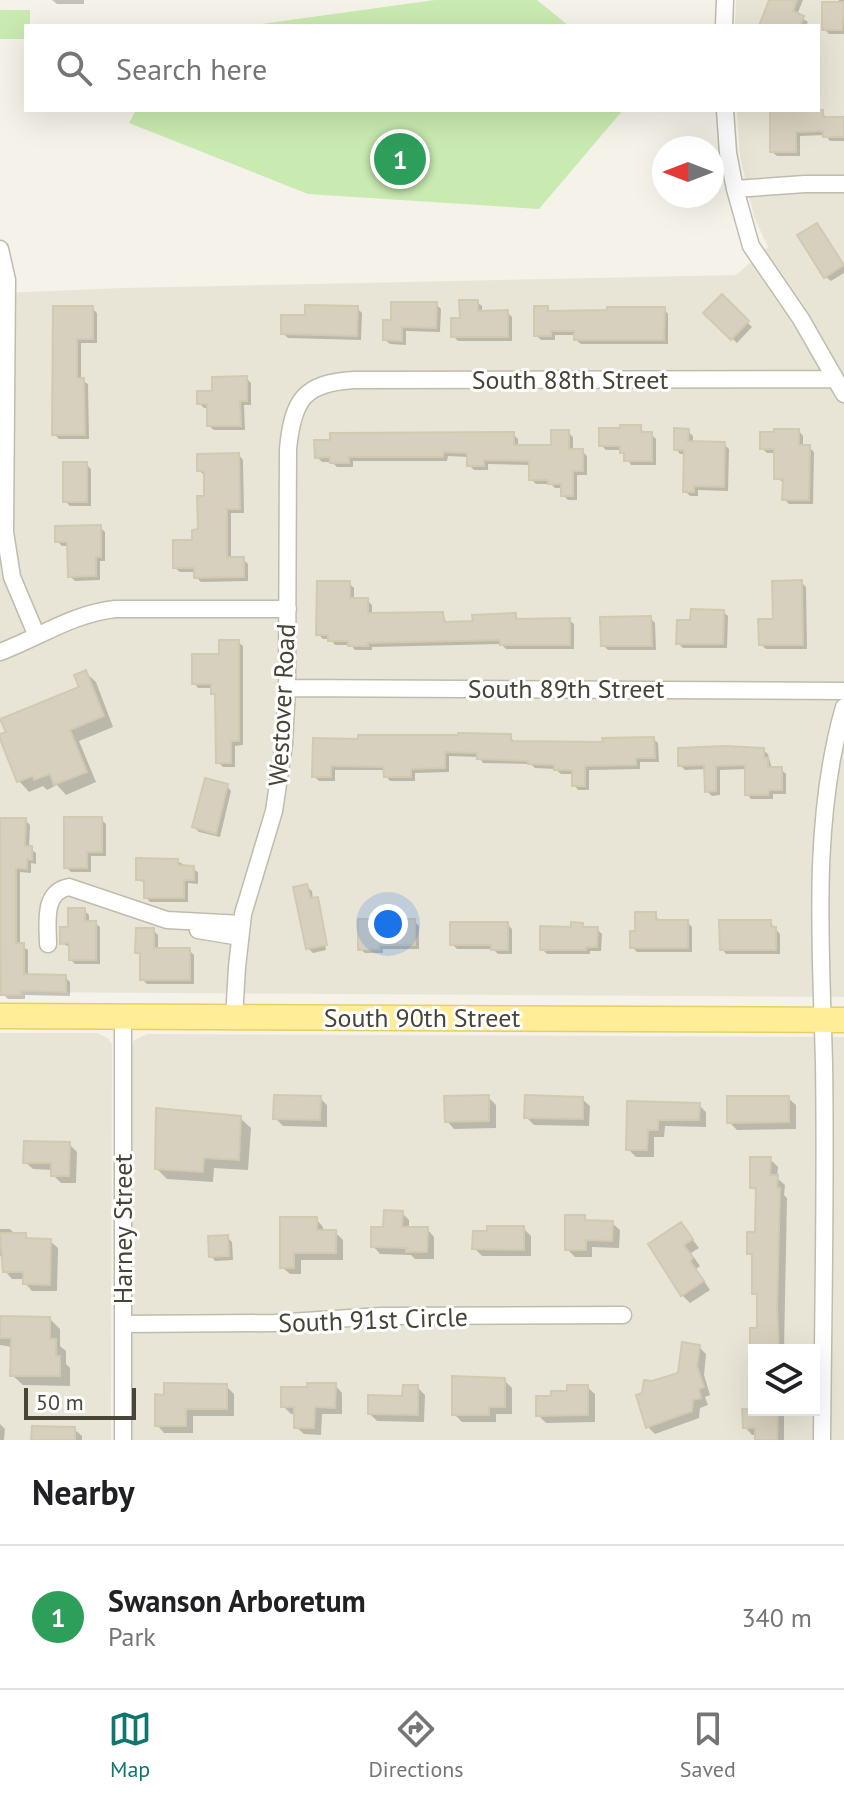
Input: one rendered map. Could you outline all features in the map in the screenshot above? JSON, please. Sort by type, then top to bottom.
[{"type":"main road","name":"South 90th Street","points":[[0,1016],[833,1019]]},
{"type":"street","points":[[724,24],[725,0]]},
{"type":"street","points":[[725,112],[728,153],[751,246],[801,319],[840,387]]},
{"type":"street","points":[[735,189],[844,184]]},
{"type":"street","points":[[0,249],[7,280],[2,422],[7,555],[12,577],[36,634]]},
{"type":"street","name":"South 88th Street","points":[[308,392],[329,381],[354,380],[840,387]]},
{"type":"street","name":"Westover Road","points":[[234,1018],[241,930],[280,784],[287,688],[288,449],[293,416],[308,392]]},
{"type":"street","points":[[0,652],[80,615],[115,609],[288,609]]},
{"type":"street","name":"South 89th Street","points":[[287,688],[844,691]]},
{"type":"street","points":[[822,1440],[833,1019],[821,909],[826,803],[844,707]]},
{"type":"street","points":[[48,944],[50,903],[63,888],[76,888],[179,922],[241,930]]},
{"type":"street","name":"Harney Street","points":[[123,1017],[123,1440]]},
{"type":"street","name":"South 91st Circle","points":[[123,1324],[274,1323],[381,1316],[623,1315]]},
{"type":"shaded area","points":[[736,0],[844,0],[844,997],[0,992],[0,293],[736,275],[768,247],[754,217],[740,155],[737,112],[820,112],[820,24],[735,24]]},
{"type":"shaded area","points":[[0,1033],[97,1033],[108,1038],[112,1045],[111,1440],[0,1440]]},
{"type":"shaded area","points":[[148,1034],[844,1037],[844,1440],[130,1440],[131,1048],[134,1040]]},
{"type":"green space","points":[[435,0],[537,0],[567,24],[261,24]]},
{"type":"green space","points":[[0,10],[30,10],[30,24],[24,24],[24,39],[0,39]]},
{"type":"green space","points":[[135,112],[621,112],[539,209],[308,194],[129,123]]},
{"type":"building","points":[[769,0],[797,0],[793,11],[804,16],[801,24],[760,24]]},
{"type":"building","points":[[822,2],[844,2],[842,30],[822,30]]},
{"type":"building","points":[[823,110],[823,117],[844,117],[844,137],[823,137],[823,131],[796,132],[796,152],[770,152],[770,112]]},
{"type":"building","points":[[817,223],[844,265],[824,278],[797,235]]},
{"type":"building","points":[[722,294],[749,321],[731,340],[703,313]]},
{"type":"building","points":[[459,300],[478,300],[478,311],[508,310],[508,337],[451,337],[451,318],[460,318]]},
{"type":"building","points":[[391,302],[437,302],[436,328],[402,327],[402,341],[383,340],[383,320],[391,320]]},
{"type":"building","points":[[305,305],[358,306],[357,336],[281,334],[281,315],[305,315]]},
{"type":"building","points":[[53,306],[93,306],[93,339],[77,339],[77,378],[84,378],[85,435],[52,435]]},
{"type":"building","points":[[534,306],[548,306],[548,311],[665,307],[664,340],[574,340],[574,331],[551,331],[551,336],[534,336]]},
{"type":"building","points":[[247,376],[247,401],[240,401],[241,426],[207,426],[207,404],[197,404],[197,391],[212,391],[212,377]]},
{"type":"building","points":[[620,425],[641,425],[641,432],[652,432],[652,461],[624,461],[620,446],[599,446],[599,428],[620,428]]},
{"type":"building","points":[[674,428],[689,429],[688,441],[725,442],[724,487],[694,486],[694,492],[683,492],[684,450],[674,450]]},
{"type":"building","points":[[774,429],[799,429],[799,445],[810,445],[809,500],[782,500],[783,479],[774,479],[774,449],[760,449],[760,432],[774,432]]},
{"type":"building","points":[[551,430],[569,430],[569,449],[583,449],[583,471],[573,471],[573,496],[561,496],[561,484],[529,480],[529,461],[484,460],[484,466],[467,466],[467,453],[444,452],[443,457],[349,457],[349,463],[330,463],[330,457],[315,458],[314,440],[330,440],[330,433],[514,432],[514,445],[551,445]]},
{"type":"building","points":[[239,453],[240,509],[227,509],[227,557],[244,557],[244,577],[194,578],[194,568],[173,568],[173,540],[192,540],[192,530],[198,529],[197,496],[204,496],[204,471],[197,471],[197,454]]},
{"type":"building","points":[[63,462],[87,462],[87,502],[63,502]]},
{"type":"building","points":[[101,525],[101,557],[96,557],[96,576],[68,577],[67,542],[55,542],[55,526]]},
{"type":"building","points":[[802,580],[803,645],[759,645],[758,619],[773,619],[772,581]]},
{"type":"building","points":[[317,581],[350,581],[350,598],[368,598],[368,613],[443,612],[444,622],[473,621],[472,615],[516,613],[516,619],[570,618],[570,645],[500,645],[500,640],[348,646],[348,641],[328,641],[328,635],[316,635]]},
{"type":"building","points":[[691,609],[724,610],[723,644],[676,644],[677,620],[690,620]]},
{"type":"building","points":[[651,616],[652,646],[601,646],[600,617]]},
{"type":"building","points":[[219,640],[239,640],[239,741],[231,741],[231,763],[216,763],[215,694],[211,694],[211,684],[192,684],[192,654],[219,654]]},
{"type":"building","points":[[86,670],[104,716],[70,730],[87,772],[54,785],[50,774],[17,782],[0,739],[0,734],[6,732],[0,719],[79,687],[74,675]]},
{"type":"building","points":[[511,734],[511,741],[603,742],[602,738],[654,737],[655,758],[636,758],[636,765],[585,766],[585,786],[572,786],[572,770],[554,770],[554,765],[528,764],[528,761],[477,759],[477,753],[445,752],[445,768],[411,769],[411,777],[384,777],[383,767],[331,766],[331,777],[312,777],[313,738],[358,739],[358,735]]},
{"type":"building","points":[[678,748],[764,748],[768,767],[782,767],[782,790],[769,790],[768,795],[745,795],[745,765],[716,766],[716,791],[705,792],[704,765],[678,766]]},
{"type":"building","points":[[205,778],[228,784],[216,834],[192,827]]},
{"type":"building","points":[[64,817],[102,817],[102,852],[87,852],[87,868],[64,868]]},
{"type":"building","points":[[0,818],[26,818],[25,846],[32,846],[32,860],[27,859],[27,869],[16,868],[16,943],[24,943],[24,974],[66,975],[66,992],[21,991],[21,995],[1,995]]},
{"type":"building","points":[[136,858],[178,859],[178,865],[194,866],[194,880],[184,880],[184,898],[144,898],[144,880],[136,880]]},
{"type":"building","points":[[307,884],[310,898],[318,897],[327,945],[306,949],[293,887]]},
{"type":"building","points":[[68,908],[85,908],[85,921],[96,921],[96,960],[69,960],[69,943],[60,944],[60,927],[68,927]]},
{"type":"building","points":[[635,912],[656,912],[656,920],[688,920],[688,948],[630,948],[630,931],[635,931]]},
{"type":"building","points":[[358,919],[415,919],[415,945],[379,945],[379,949],[358,950]]},
{"type":"building","points":[[719,920],[771,920],[771,927],[776,927],[776,950],[720,950]]},
{"type":"building","points":[[450,922],[508,922],[508,950],[491,950],[491,945],[450,945]]},
{"type":"building","points":[[571,922],[583,923],[583,927],[598,927],[597,947],[586,947],[586,950],[540,950],[540,926],[571,927]]},
{"type":"building","points":[[136,928],[154,928],[154,948],[190,948],[190,980],[140,980],[140,953],[135,953]]},
{"type":"building","points":[[274,1095],[321,1096],[320,1120],[273,1119]]},
{"type":"building","points":[[489,1095],[489,1121],[445,1122],[444,1096]]},
{"type":"building","points":[[525,1095],[583,1097],[583,1119],[524,1118]]},
{"type":"building","points":[[727,1096],[789,1096],[789,1122],[727,1123]]},
{"type":"building","points":[[627,1101],[700,1103],[699,1120],[658,1120],[658,1130],[648,1130],[647,1150],[626,1150]]},
{"type":"building","points":[[156,1108],[241,1116],[239,1160],[204,1158],[203,1172],[155,1169]]},
{"type":"building","points":[[24,1141],[70,1142],[69,1176],[51,1176],[51,1163],[23,1163]]},
{"type":"building","points":[[750,1157],[771,1157],[770,1175],[778,1175],[777,1188],[780,1188],[779,1344],[750,1344],[750,1328],[757,1328],[757,1294],[752,1294],[752,1254],[747,1254],[747,1232],[755,1232],[756,1188],[750,1188]]},
{"type":"building","points":[[384,1210],[403,1211],[402,1227],[428,1227],[427,1252],[371,1247],[371,1227],[383,1227]]},
{"type":"building","points":[[565,1215],[585,1215],[585,1220],[613,1221],[612,1241],[586,1240],[586,1250],[565,1250]]},
{"type":"building","points":[[280,1217],[317,1217],[317,1230],[336,1230],[336,1253],[294,1253],[294,1268],[280,1268]]},
{"type":"building","points":[[681,1222],[693,1239],[684,1245],[693,1258],[690,1261],[704,1281],[681,1296],[648,1244]]},
{"type":"building","points":[[487,1226],[524,1226],[524,1250],[472,1249],[473,1231],[487,1231]]},
{"type":"building","points":[[0,1233],[26,1233],[26,1238],[51,1239],[50,1285],[23,1284],[23,1272],[3,1272]]},
{"type":"building","points":[[228,1235],[229,1256],[209,1257],[208,1236]]},
{"type":"building","points":[[0,1316],[50,1317],[50,1339],[56,1339],[60,1376],[10,1376],[11,1338],[0,1338]]},
{"type":"building","points":[[682,1342],[700,1345],[697,1366],[704,1387],[699,1389],[701,1398],[693,1400],[692,1411],[646,1428],[636,1395],[642,1393],[644,1380],[652,1381],[678,1373]]},
{"type":"building","points":[[452,1376],[505,1378],[505,1407],[489,1407],[489,1415],[452,1415]]},
{"type":"building","points":[[164,1383],[227,1384],[227,1409],[186,1409],[186,1426],[155,1426],[155,1394],[164,1395]]},
{"type":"building","points":[[307,1383],[336,1383],[335,1408],[315,1407],[314,1428],[294,1428],[294,1407],[281,1407],[281,1387],[307,1387]]},
{"type":"building","points":[[403,1385],[418,1385],[418,1415],[368,1414],[368,1395],[402,1396]]},
{"type":"building","points":[[567,1385],[588,1385],[588,1415],[536,1416],[536,1396],[551,1396],[551,1391],[567,1391]]},
{"type":"building","points":[[742,1409],[748,1409],[748,1416],[778,1416],[777,1440],[755,1440],[755,1428],[743,1428]]},
{"type":"building","points":[[32,1426],[75,1427],[75,1440],[31,1440]]},
{"type":"place","name":"Swanson Arboretum","points":[[400,159]]}]
